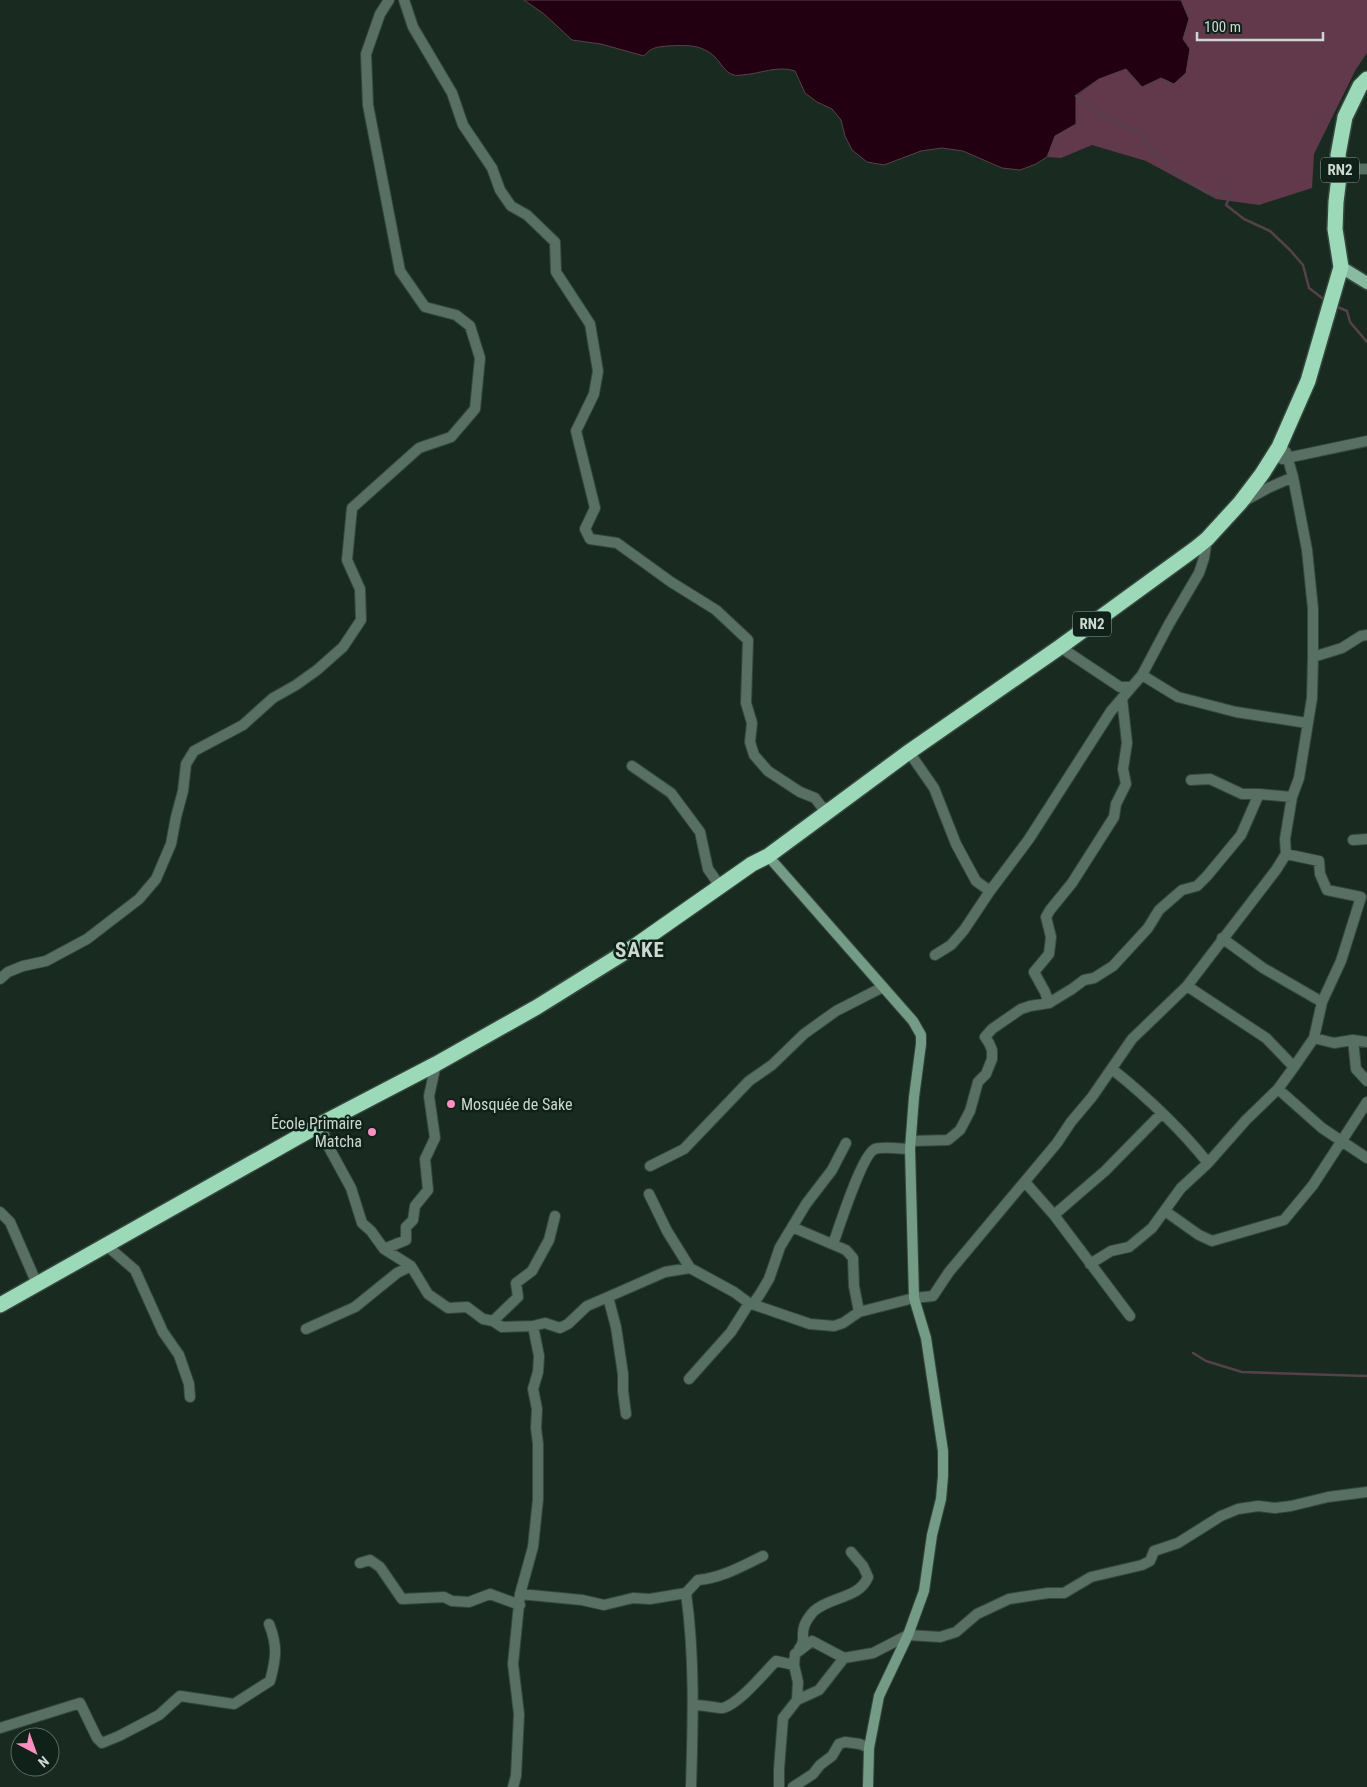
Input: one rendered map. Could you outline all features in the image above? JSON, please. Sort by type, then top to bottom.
[{"type":"highway","name":"RN2","points":[[0,1305],[321,1124],[436,1064],[538,1007],[619,956],[752,864],[768,856],[906,754],[1060,648],[1207,539],[1279,455],[1308,380],[1341,267],[1335,229],[1340,169],[1338,155],[1345,117],[1360,86],[1367,79]]},
{"type":"main road","points":[[1341,267],[1367,283]]},
{"type":"main road","points":[[768,856],[913,1020],[921,1034],[911,1145],[914,1298],[926,1338],[943,1451],[941,1499],[932,1535],[924,1591],[908,1635],[879,1696],[869,1748],[868,1787]]},
{"type":"street","points":[[0,979],[8,972],[23,966],[46,961],[87,939],[148,890],[156,879],[171,844],[183,791],[186,764],[194,752],[243,725],[273,698],[317,670],[343,647],[361,620],[360,589],[347,560],[352,508],[419,448],[451,437],[475,409],[480,358],[470,326],[456,315],[425,307],[400,271],[368,105],[366,54],[380,14],[389,0]]},
{"type":"street","points":[[404,0],[413,27],[452,94],[463,125],[492,168],[500,190],[511,206],[527,215],[555,242],[556,272],[590,324],[598,371],[594,394],[576,431],[595,508],[585,530],[590,539],[617,543],[671,582],[716,610],[748,640],[746,702],[752,723],[750,742],[754,755],[768,771],[800,792],[815,798],[821,806],[829,810]]},
{"type":"street","points":[[1340,169],[1367,170]]},
{"type":"street","points":[[649,1194],[667,1232],[690,1268],[734,1292],[744,1301],[789,1318],[822,1326],[834,1326],[843,1323],[859,1312],[914,1298],[934,1296],[949,1272],[1057,1143],[1132,1039],[1187,986],[1276,870],[1286,854],[1284,839],[1292,796],[1299,778],[1312,698],[1313,609],[1307,550],[1293,477],[1279,455],[1367,441]]},
{"type":"street","points":[[1240,502],[1293,477]]},
{"type":"street","points":[[935,955],[951,945],[964,930],[990,891],[1029,839],[1111,711],[1142,675],[1199,573],[1207,539]]},
{"type":"street","points":[[1313,657],[1342,648],[1361,636],[1367,635]]},
{"type":"street","points":[[1060,648],[1120,688],[1131,687]]},
{"type":"street","points":[[1142,675],[1178,697],[1236,712],[1307,723]]},
{"type":"street","points":[[1049,1003],[1034,972],[1049,954],[1051,937],[1046,917],[1072,883],[1114,817],[1116,804],[1126,784],[1122,769],[1127,743],[1122,698]]},
{"type":"street","points":[[906,754],[911,755],[934,788],[956,844],[976,882],[990,891]]},
{"type":"street","points":[[632,766],[671,793],[700,832],[708,869],[720,886]]},
{"type":"street","points":[[1191,780],[1210,779],[1242,794],[1292,796]]},
{"type":"street","points":[[833,1244],[851,1193],[870,1154],[877,1148],[948,1140],[960,1130],[970,1112],[978,1082],[986,1074],[992,1059],[992,1050],[984,1037],[992,1029],[1021,1010],[1030,1006],[1049,1003],[1084,980],[1094,978],[1113,966],[1148,928],[1159,910],[1182,890],[1197,886],[1207,876],[1241,835],[1259,794]]},
{"type":"street","points":[[1353,840],[1367,838]]},
{"type":"street","points":[[1090,1264],[1111,1251],[1129,1247],[1152,1228],[1181,1188],[1208,1163],[1246,1120],[1278,1089],[1314,1038],[1322,1002],[1363,905],[1361,897],[1327,890],[1320,874],[1319,861],[1286,854]]},
{"type":"street","points":[[1222,938],[1263,968],[1322,1002]]},
{"type":"street","points":[[1187,986],[1266,1038],[1294,1067]]},
{"type":"street","points":[[650,1166],[684,1149],[744,1086],[777,1060],[804,1034],[836,1011],[883,987]]},
{"type":"street","points":[[1314,1038],[1334,1043],[1353,1040],[1367,1042]]},
{"type":"street","points":[[1353,1040],[1356,1069],[1367,1081]]},
{"type":"street","points":[[384,1249],[406,1240],[406,1227],[413,1220],[415,1206],[428,1190],[425,1159],[435,1138],[429,1096],[436,1064]]},
{"type":"street","points":[[1112,1069],[1162,1113],[1208,1163]]},
{"type":"street","points":[[1278,1089],[1322,1128],[1367,1158]]},
{"type":"street","points":[[1165,1211],[1199,1235],[1212,1241],[1284,1220],[1313,1185],[1367,1102]]},
{"type":"street","points":[[1054,1214],[1105,1171],[1162,1113]]},
{"type":"street","points":[[321,1124],[327,1144],[351,1188],[362,1223],[371,1231],[384,1249],[411,1266],[428,1294],[448,1308],[467,1307],[483,1319],[493,1321],[502,1326],[533,1326],[545,1323],[560,1328],[568,1324],[587,1306],[665,1272],[690,1268]]},
{"type":"street","points":[[690,1379],[731,1332],[748,1305],[753,1304],[760,1294],[769,1279],[780,1247],[806,1204],[832,1170],[846,1143]]},
{"type":"street","points":[[1025,1182],[1054,1214],[1130,1316]]},
{"type":"street","points":[[0,1212],[10,1222],[37,1284]]},
{"type":"street","points":[[493,1321],[518,1297],[516,1283],[532,1271],[549,1240],[555,1216]]},
{"type":"street","points":[[792,1227],[846,1250],[853,1258],[854,1286],[859,1312]]},
{"type":"street","points":[[106,1245],[135,1270],[163,1332],[179,1356],[189,1384],[190,1397]]},
{"type":"street","points":[[306,1330],[355,1307],[397,1273],[411,1266]]},
{"type":"street","points":[[608,1297],[616,1327],[623,1374],[626,1414]]},
{"type":"street","points":[[513,1787],[516,1776],[519,1714],[513,1664],[520,1594],[533,1547],[538,1498],[537,1409],[533,1389],[538,1372],[539,1356],[533,1326]]},
{"type":"street","points":[[795,1654],[812,1641],[844,1658],[873,1653],[908,1635],[940,1637],[956,1632],[977,1614],[1009,1599],[1064,1592],[1091,1577],[1142,1565],[1150,1561],[1154,1551],[1178,1543],[1221,1516],[1238,1509],[1258,1506],[1274,1508],[1291,1506],[1328,1497],[1367,1492]]},
{"type":"street","points":[[797,1700],[798,1682],[794,1665],[795,1654],[803,1643],[804,1627],[813,1612],[830,1600],[847,1596],[864,1586],[868,1577],[863,1566],[851,1552]]},
{"type":"street","points":[[520,1594],[582,1600],[604,1605],[633,1598],[650,1599],[686,1593],[698,1580],[712,1579],[763,1556]]},
{"type":"street","points":[[360,1563],[370,1560],[380,1567],[402,1599],[444,1597],[452,1601],[469,1602],[490,1594],[520,1605]]},
{"type":"street","points":[[686,1593],[692,1633],[691,1787]]},
{"type":"street","points":[[0,1728],[80,1703],[97,1738],[102,1743],[159,1715],[180,1696],[234,1704],[270,1681],[276,1658],[273,1635],[269,1624]]},
{"type":"street","points":[[780,1787],[779,1769],[783,1718],[797,1700],[819,1690],[844,1658]]},
{"type":"street","points":[[692,1705],[700,1704],[721,1709],[744,1695],[776,1661],[794,1665]]},
{"type":"street","points":[[793,1787],[813,1774],[820,1765],[832,1756],[839,1744],[845,1742],[860,1744],[869,1748]]},
{"type":"shaded area","points":[[524,0],[1181,0],[1189,19],[1183,39],[1190,49],[1186,73],[1174,84],[1161,78],[1142,87],[1126,69],[1099,79],[1076,95],[1076,124],[1055,136],[1047,157],[1036,164],[1020,170],[1002,168],[963,151],[942,148],[921,151],[884,165],[867,162],[852,150],[845,136],[841,120],[832,109],[817,102],[805,93],[795,71],[775,69],[736,75],[726,70],[710,53],[693,46],[658,47],[652,49],[644,56],[601,44],[572,40],[544,14]]},
{"type":"shaded area","points":[[1181,0],[1367,0],[1367,53],[1356,69],[1314,154],[1312,188],[1259,205],[1216,199],[1146,161],[1092,145],[1061,158],[1047,157],[1055,136],[1075,124],[1076,96],[1099,79],[1126,69],[1142,87],[1161,78],[1186,73],[1190,49],[1183,39],[1189,19]]},
{"type":"waterway","points":[[1076,96],[1101,114],[1142,134],[1152,152],[1182,177],[1207,193],[1232,192],[1226,205],[1244,219],[1270,231],[1290,250],[1303,265],[1309,288],[1326,301]]},
{"type":"waterway","points":[[1335,306],[1347,311],[1350,322],[1367,342]]},
{"type":"waterway","points":[[1193,1353],[1206,1361],[1242,1372],[1367,1376]]},
{"type":"place","name":"Mosquée de Sake","points":[[451,1104]]},
{"type":"place","name":"École Primaire Matcha","points":[[372,1132]]},
{"type":"district","name":"SAKE","points":[[640,950]]}]
